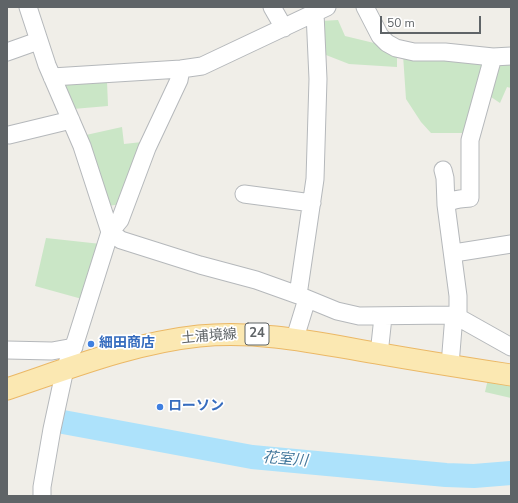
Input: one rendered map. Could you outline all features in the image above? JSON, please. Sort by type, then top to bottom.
[{"type":"main road","name":"土浦境線","points":[[7,389],[155,342],[199,336],[252,334],[295,338],[379,354],[511,375]]},
{"type":"street","points":[[28,7],[38,41],[82,146],[110,232],[121,240],[200,265],[256,280],[337,311],[359,316],[456,316],[488,335],[511,346]]},
{"type":"street","points":[[272,7],[284,28]]},
{"type":"street","points":[[365,7],[380,36],[387,43],[396,48],[414,52],[445,52],[493,57],[511,56]]},
{"type":"street","points":[[52,77],[181,69],[202,66],[321,10],[315,179],[303,297],[295,338]]},
{"type":"street","points":[[7,52],[38,41]]},
{"type":"street","points":[[446,205],[449,201],[455,199],[470,198],[470,140],[493,57]]},
{"type":"street","points":[[42,496],[42,487],[52,429],[65,370],[74,347],[110,232],[120,220],[147,148],[180,80],[181,69]]},
{"type":"street","points":[[9,134],[71,120]]},
{"type":"street","points":[[443,170],[458,296],[450,365]]},
{"type":"street","points":[[244,194],[312,203]]},
{"type":"street","points":[[454,253],[511,244]]},
{"type":"street","points":[[379,354],[382,317]]},
{"type":"street","points":[[7,350],[52,351],[74,347]]},
{"type":"green space","points":[[338,20],[345,36],[374,43],[397,51],[397,67],[349,64],[326,55],[321,21]]},
{"type":"green space","points":[[403,55],[488,61],[466,133],[431,133],[421,122],[406,99]]},
{"type":"green space","points":[[511,61],[511,88],[507,87],[500,103],[488,95],[497,63]]},
{"type":"green space","points":[[66,81],[107,81],[108,106],[73,109],[63,87]]},
{"type":"green space","points":[[122,127],[124,144],[142,142],[123,204],[107,206],[86,135]]},
{"type":"green space","points":[[46,238],[101,244],[82,299],[35,286]]},
{"type":"green space","points":[[488,379],[511,382],[511,398],[485,392]]},
{"type":"waterway","name":"花室川","points":[[63,422],[252,457],[446,475],[474,476],[511,473]]},
{"type":"place","name":"細田商店","points":[[91,344]]},
{"type":"place","name":"ローソン","points":[[160,407]]}]
